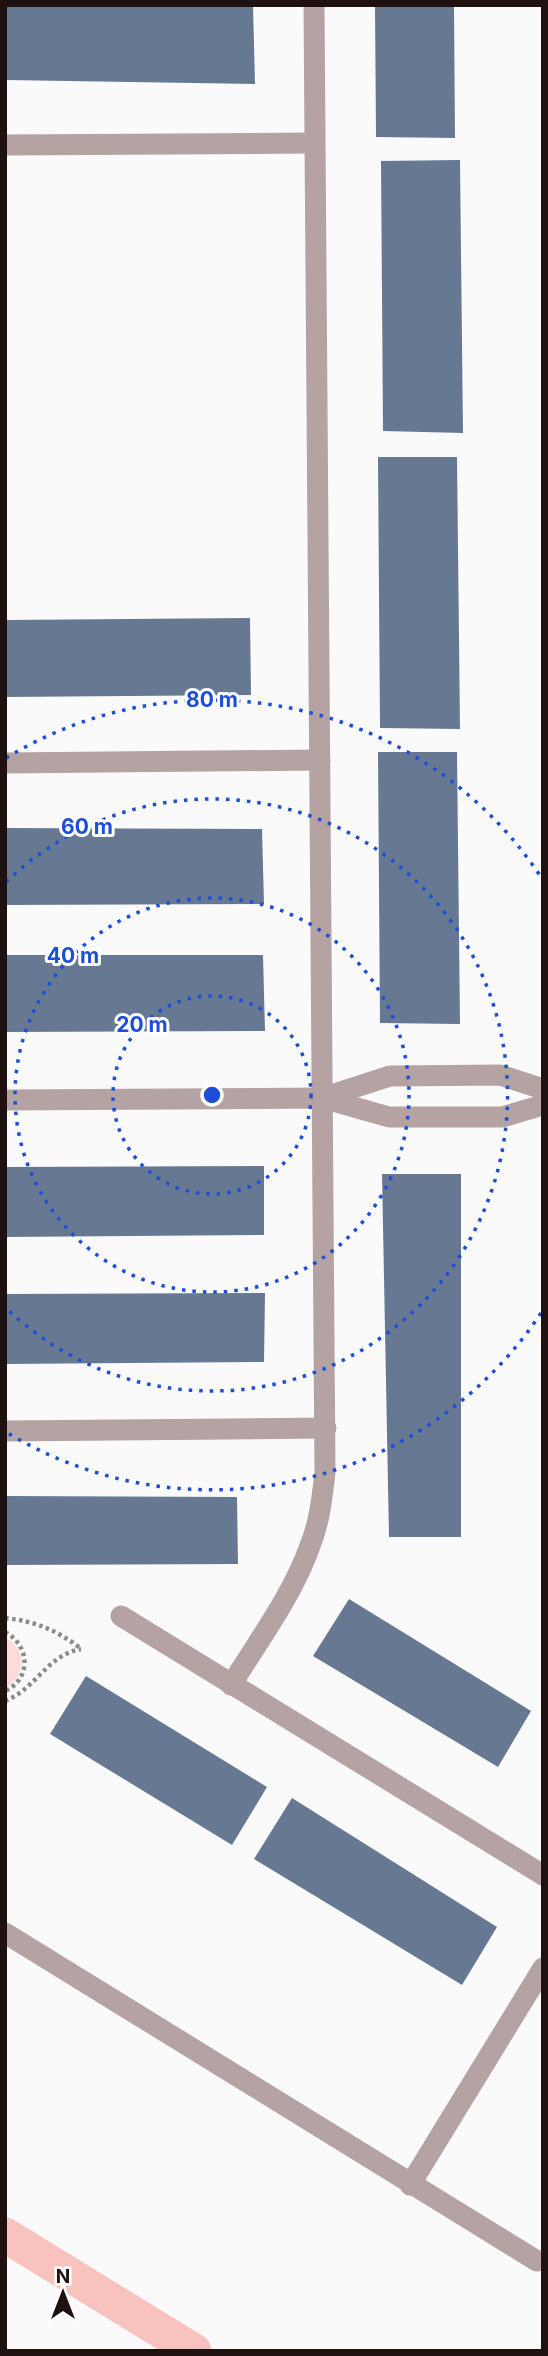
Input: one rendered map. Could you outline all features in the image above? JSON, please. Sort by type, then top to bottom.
[{"type":"street","points":[[231,1685],[294,1580],[311,1544],[324,1486],[326,1428],[314,5]]},
{"type":"street","points":[[5,145],[314,143]]},
{"type":"street","points":[[5,763],[320,760]]},
{"type":"street","points":[[322,1098],[390,1076],[500,1075],[543,1089]]},
{"type":"street","points":[[5,1100],[322,1098],[389,1117],[502,1117],[543,1105]]},
{"type":"street","points":[[5,1431],[326,1428]]},
{"type":"street","points":[[121,1616],[543,1875]]},
{"type":"street","points":[[5,1933],[537,2261]]},
{"type":"street","points":[[410,2185],[543,1968]]},
{"type":"path","points":[[5,1618],[24,1620],[54,1630],[81,1649],[63,1653],[23,1692],[5,1701]]},
{"type":"path","points":[[5,1633],[21,1646],[26,1661],[18,1683],[5,1691]]},
{"type":"shaded area","points":[[5,1637],[17,1648],[22,1662],[17,1677],[5,1688]]},
{"type":"building","points":[[5,5],[253,5],[255,84],[5,80]]},
{"type":"building","points":[[375,5],[454,5],[455,138],[376,137]]},
{"type":"building","points":[[460,160],[463,433],[383,431],[381,161]]},
{"type":"building","points":[[378,457],[457,457],[460,729],[380,728]]},
{"type":"building","points":[[250,618],[251,695],[5,697],[5,620]]},
{"type":"building","points":[[378,752],[457,752],[460,1024],[380,1023]]},
{"type":"building","points":[[5,828],[262,829],[264,904],[5,905]]},
{"type":"building","points":[[5,955],[263,955],[265,1031],[5,1032]]},
{"type":"building","points":[[264,1166],[264,1235],[5,1237],[5,1167]]},
{"type":"building","points":[[382,1174],[461,1174],[461,1537],[389,1537]]},
{"type":"building","points":[[265,1293],[264,1362],[5,1364],[5,1294]]},
{"type":"building","points":[[5,1496],[237,1497],[238,1564],[5,1565]]},
{"type":"building","points":[[349,1599],[531,1711],[498,1767],[313,1656]]},
{"type":"building","points":[[86,1676],[267,1787],[232,1845],[50,1734]]},
{"type":"building","points":[[292,1798],[497,1927],[462,1985],[254,1859]]},
{"type":"waterway","points":[[5,2235],[194,2351]]}]
